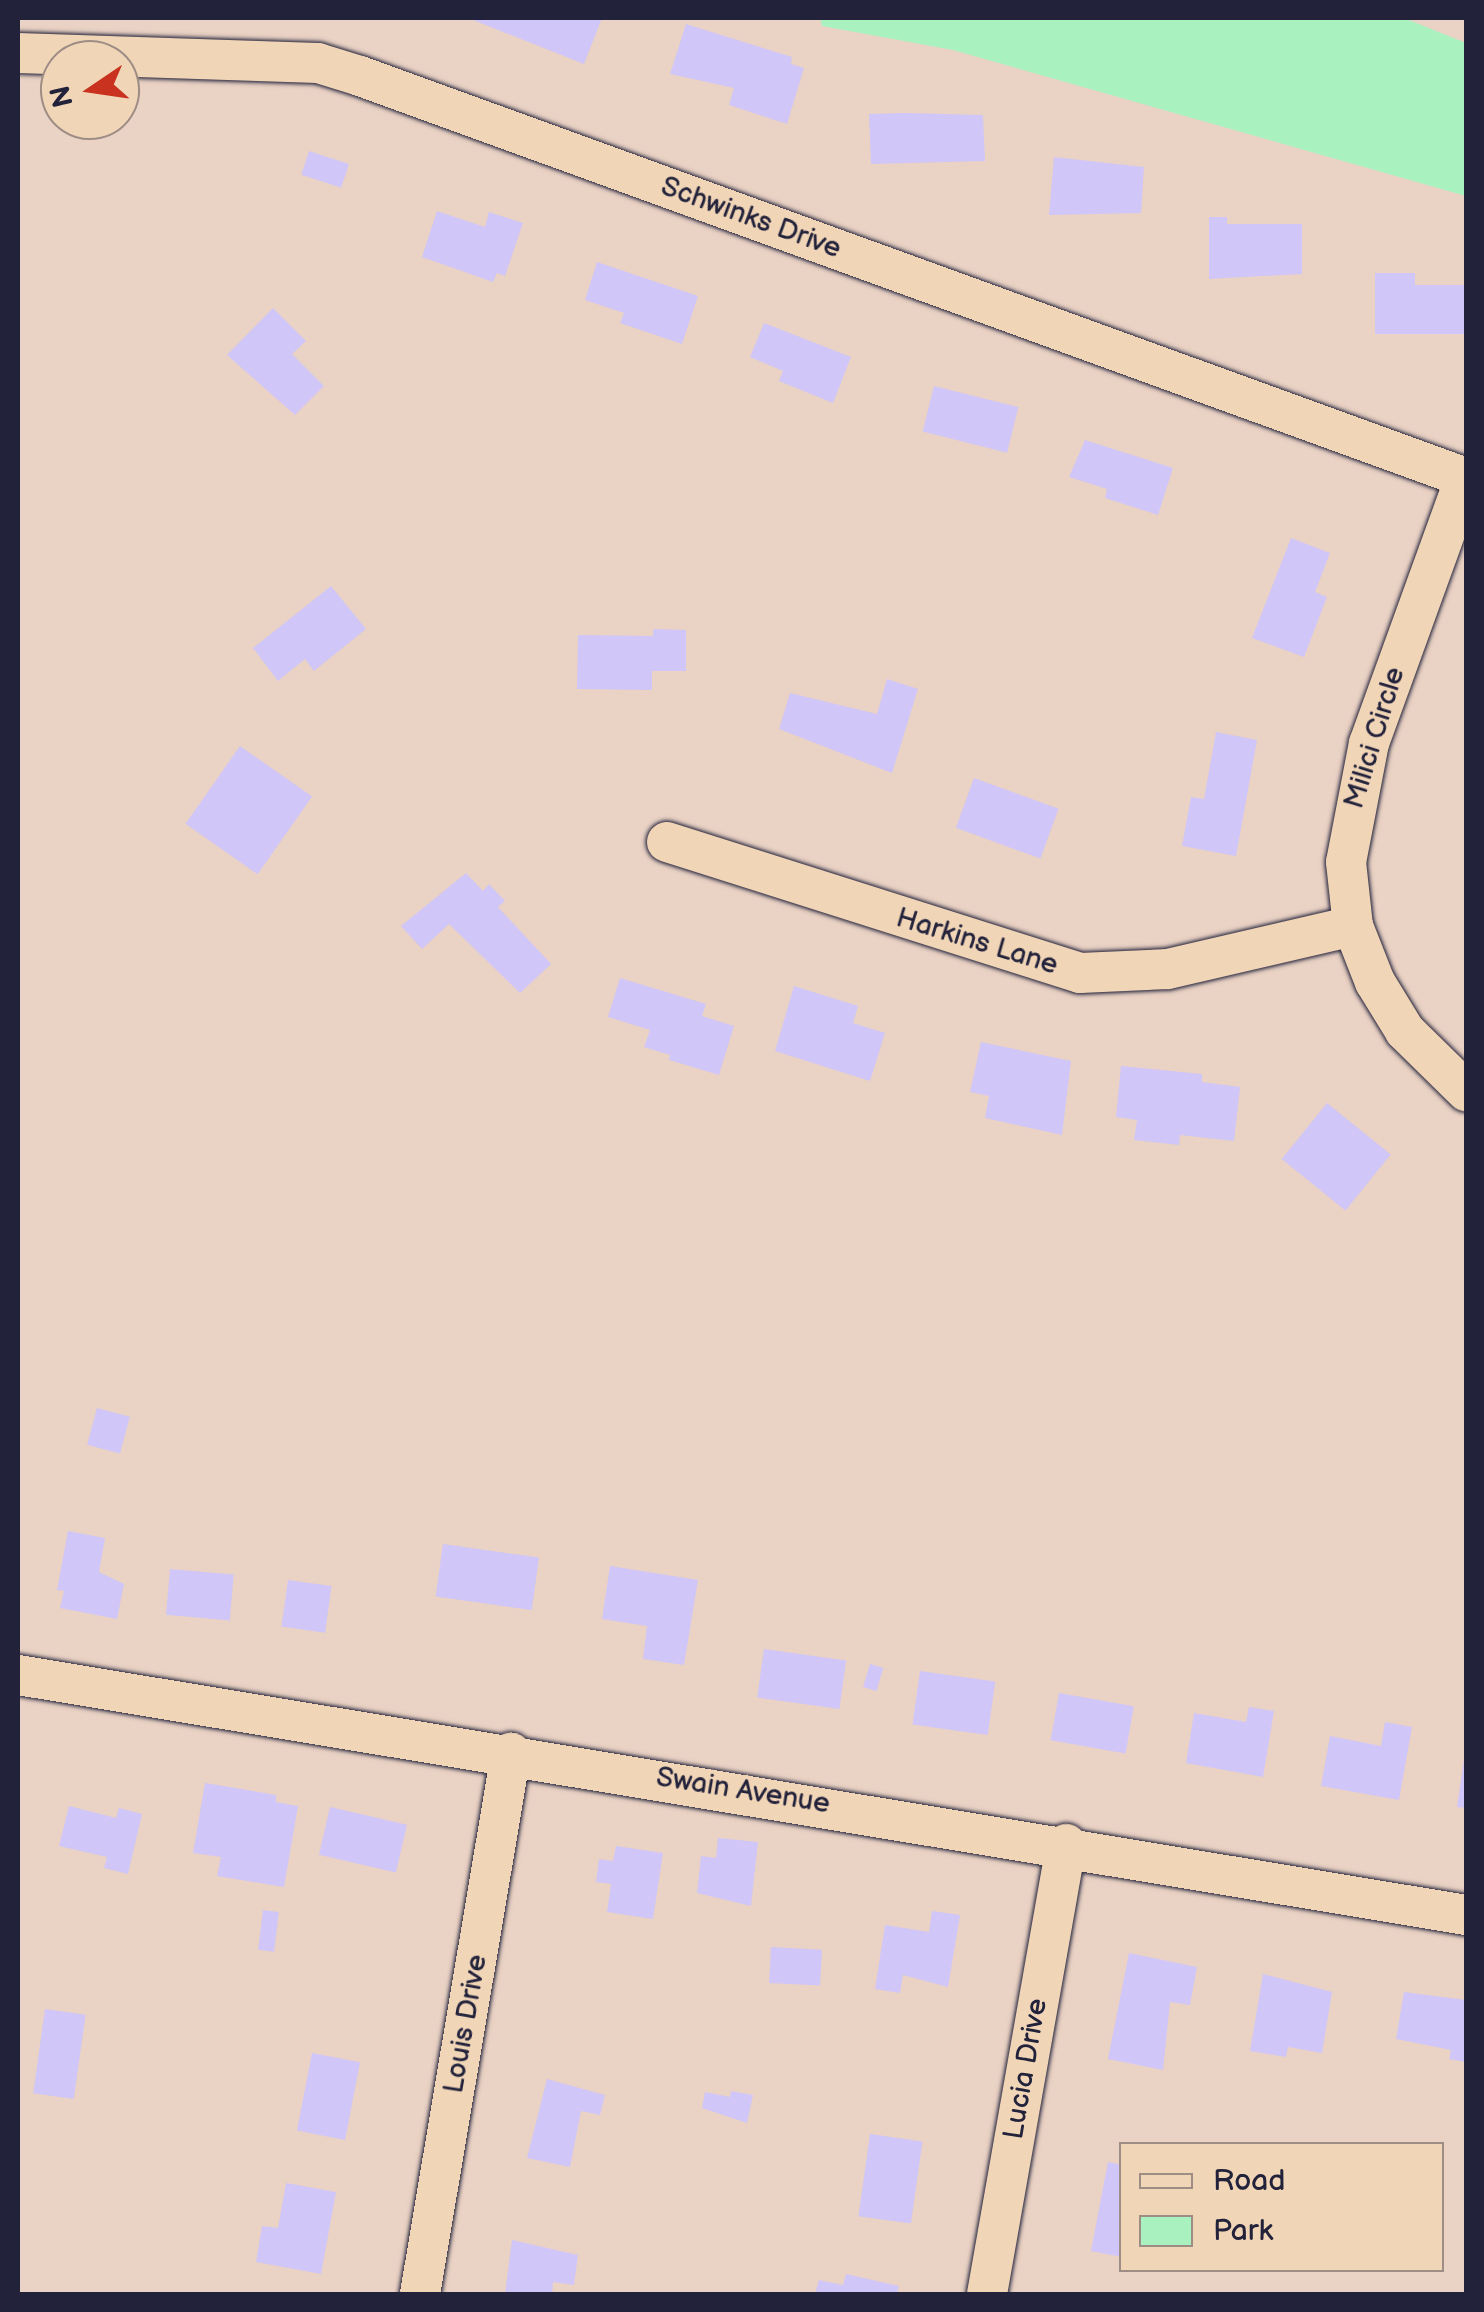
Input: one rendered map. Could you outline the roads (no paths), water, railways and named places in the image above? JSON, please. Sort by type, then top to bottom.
[{"type":"street","name":"Schwinks Drive","points":[[18,52],[274,60],[346,72],[1466,478]]},
{"type":"street","name":"Milici Circle","points":[[1466,478],[1352,806],[1346,862],[1353,926],[1405,1031],[1466,1091]]},
{"type":"street","name":"Harkins Lane","points":[[667,842],[1080,973],[1168,969],[1353,926]]},
{"type":"street","name":"Swain Avenue","points":[[19,1683],[511,1754],[1066,1844],[1466,1915]]},
{"type":"street","name":"Louis Drive","points":[[420,2294],[511,1754]]},
{"type":"street","name":"Lucia Drive","points":[[987,2294],[1066,1844]]}]
